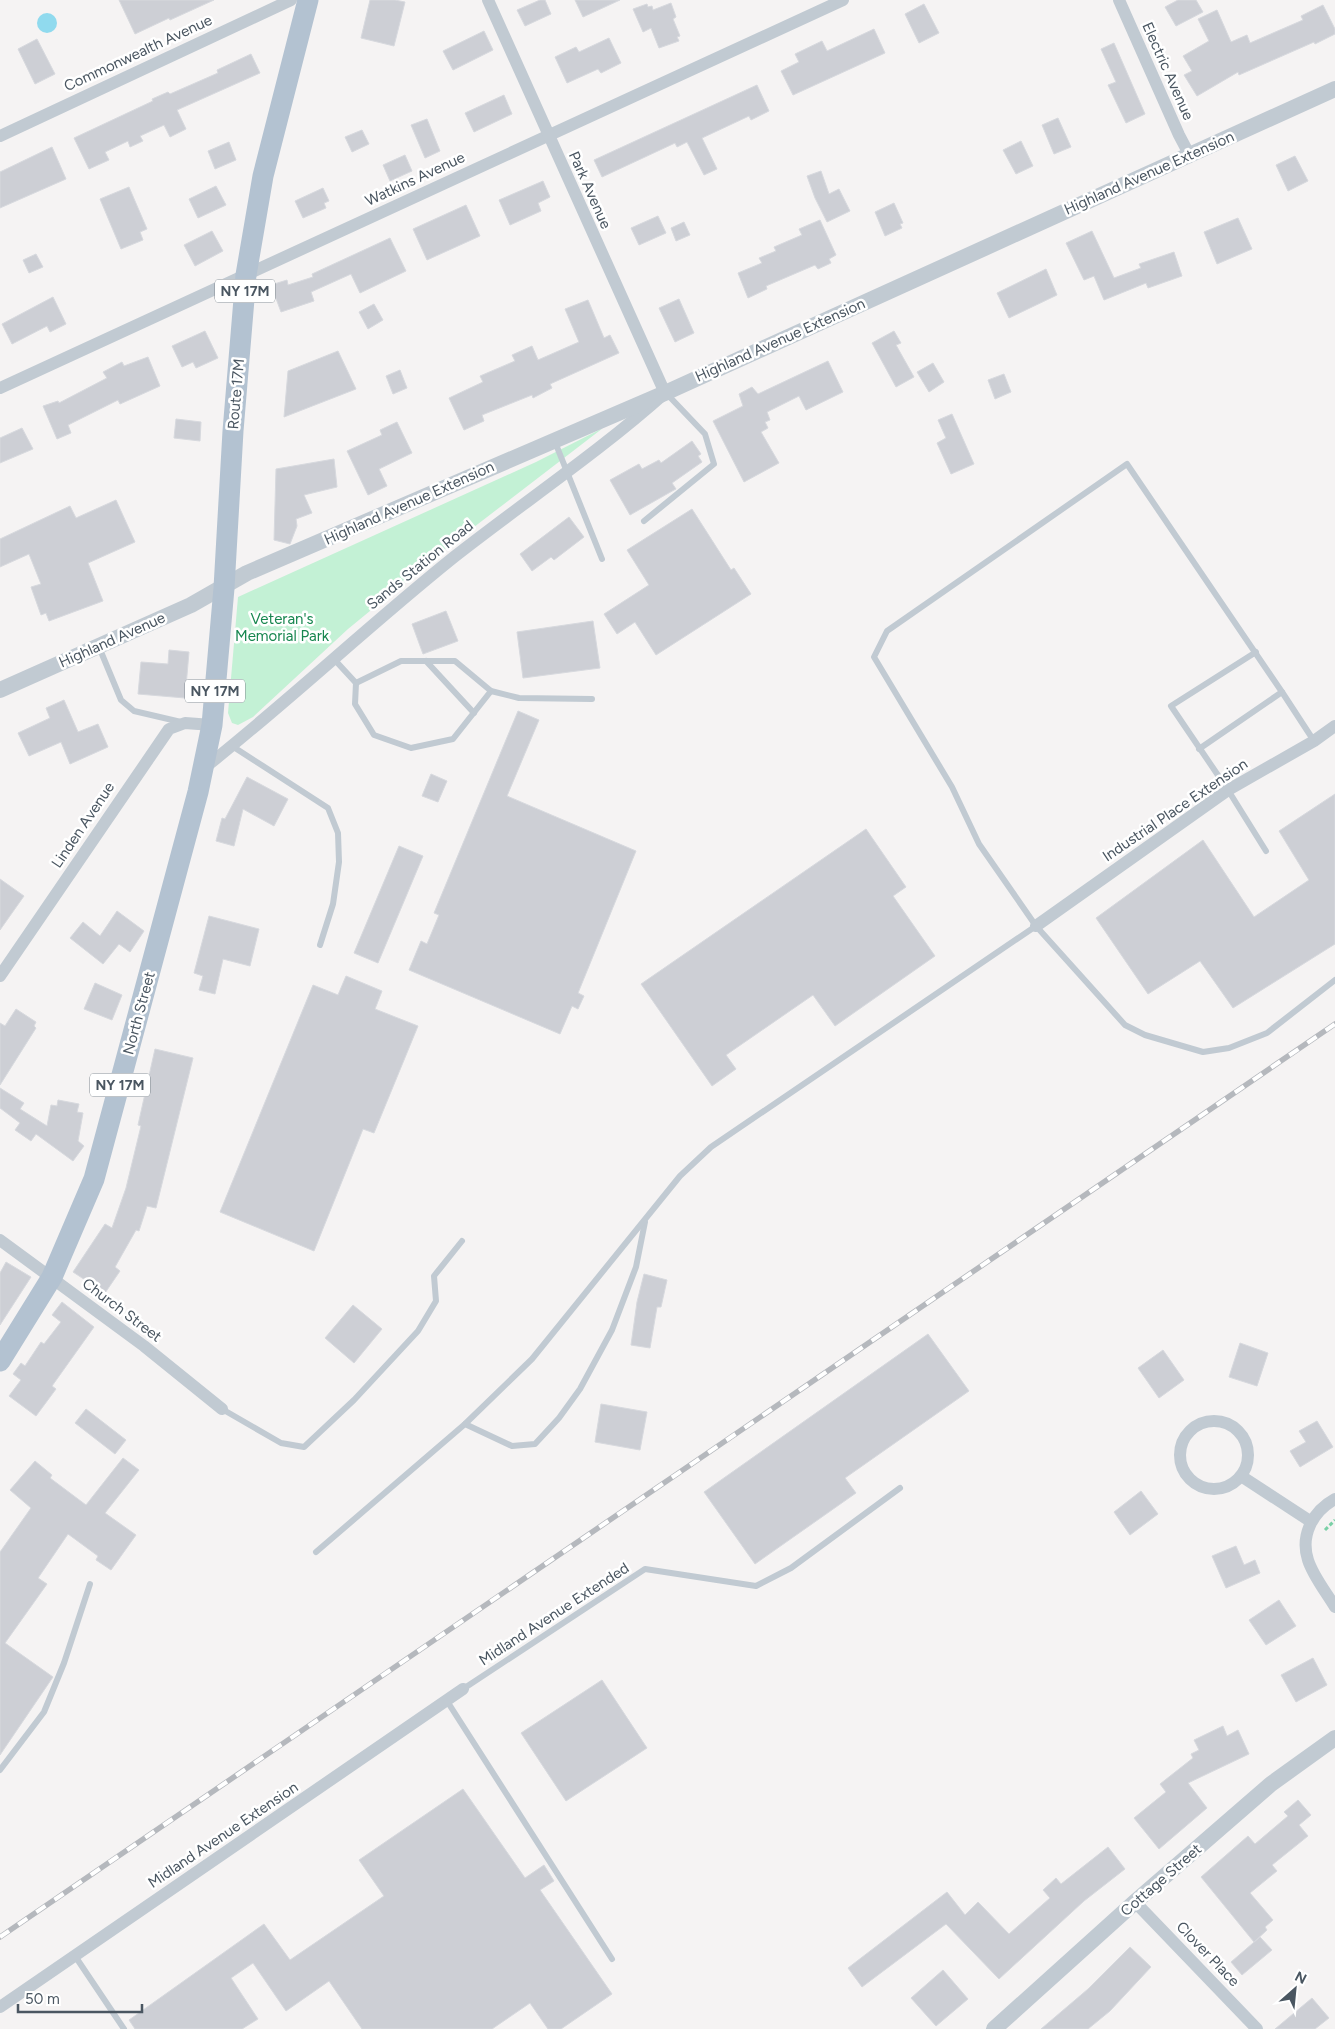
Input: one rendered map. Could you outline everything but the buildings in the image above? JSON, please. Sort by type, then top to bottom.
[{"type":"main road","name":"Route 17M","points":[[198,792],[212,725],[224,588],[233,430],[246,275],[263,176],[308,0]]},
{"type":"main road","name":"North Street","points":[[0,1361],[52,1277],[94,1179],[198,792]]},
{"type":"street","name":"Commonwealth Avenue","points":[[0,136],[291,0]]},
{"type":"street","name":"Park Avenue","points":[[488,0],[665,392]]},
{"type":"street","name":"Watkins Avenue","points":[[0,388],[844,0]]},
{"type":"street","name":"Electric Avenue","points":[[1119,0],[1179,135],[1190,154]]},
{"type":"street","name":"Highland Avenue Extension","points":[[224,588],[247,573],[665,392],[1335,89]]},
{"type":"street","name":"Sands Station Road","points":[[202,770],[454,558],[636,418],[665,392]]},
{"type":"street","name":"Highland Avenue","points":[[0,690],[191,605],[224,588]]},
{"type":"street","points":[[185,722],[212,725]]},
{"type":"street","name":"Linden Avenue","points":[[0,976],[161,739],[169,729],[185,722]]},
{"type":"street","name":"Industrial Place Extension","points":[[1036,926],[1228,790],[1314,741],[1335,726]]},
{"type":"street","name":"Church Street","points":[[0,1240],[144,1346],[222,1409]]},
{"type":"street","points":[[1210,1421],[1222,1421],[1236,1430],[1246,1443],[1249,1455],[1247,1466],[1242,1476],[1233,1484],[1223,1488],[1201,1487],[1192,1481],[1180,1462],[1183,1440],[1199,1424],[1210,1421]]},
{"type":"street","points":[[1242,1476],[1310,1521]]},
{"type":"street","points":[[1335,1499],[1320,1509],[1310,1521],[1305,1545],[1308,1561],[1335,1607]]},
{"type":"street","name":"Midland Avenue Extension","points":[[0,2007],[463,1689]]},
{"type":"street","name":"Cottage Street","points":[[994,2029],[1135,1902],[1271,1784],[1335,1738]]},
{"type":"street","name":"Clover Place","points":[[1135,1902],[1257,2029]]},
{"type":"lane","points":[[644,521],[714,464],[705,434],[665,392]]},
{"type":"lane","points":[[554,440],[602,559]]},
{"type":"lane","points":[[1314,741],[1256,652],[1127,464],[887,632],[874,657],[952,787],[979,844],[1036,926],[1125,1025],[1145,1035],[1203,1052],[1228,1048],[1267,1033],[1335,980]]},
{"type":"lane","points":[[99,646],[121,700],[134,711],[185,722]]},
{"type":"lane","points":[[1256,652],[1172,706],[1266,851]]},
{"type":"lane","points":[[333,658],[356,683],[355,704],[374,735],[411,748],[453,739],[491,691]]},
{"type":"lane","points":[[356,683],[401,661],[455,661],[491,691],[520,698],[592,699]]},
{"type":"lane","points":[[426,661],[474,713]]},
{"type":"lane","points":[[1199,749],[1282,692]]},
{"type":"lane","points":[[232,746],[328,808],[338,833],[339,862],[333,904],[320,946]]},
{"type":"lane","points":[[316,1552],[465,1424],[532,1360],[680,1176],[711,1147],[1036,926]]},
{"type":"lane","points":[[465,1424],[512,1446],[535,1444],[560,1418],[580,1389],[612,1330],[636,1267],[646,1219]]},
{"type":"lane","points":[[222,1409],[281,1443],[304,1447],[354,1400],[418,1331],[436,1301],[434,1276],[462,1241]]},
{"type":"lane","name":"Midland Avenue Extended","points":[[463,1689],[645,1570],[756,1586],[791,1568],[900,1488]]},
{"type":"lane","points":[[0,1770],[44,1712],[64,1663],[90,1584]]},
{"type":"lane","points":[[447,1701],[612,1959]]},
{"type":"lane","points":[[75,1956],[124,2029]]},
{"type":"path","points":[[1323,1534],[1335,1520]]},
{"type":"green space","name":"Veteran's Memorial Park","points":[[603,428],[448,547],[348,629],[253,717],[238,725],[232,723],[228,713],[238,597],[536,462]]},
{"type":"water","points":[[47,13],[54,16],[57,23],[54,30],[47,33],[40,30],[37,23],[40,16]]},
{"type":"railway","points":[[0,1937],[1335,1024]]}]
